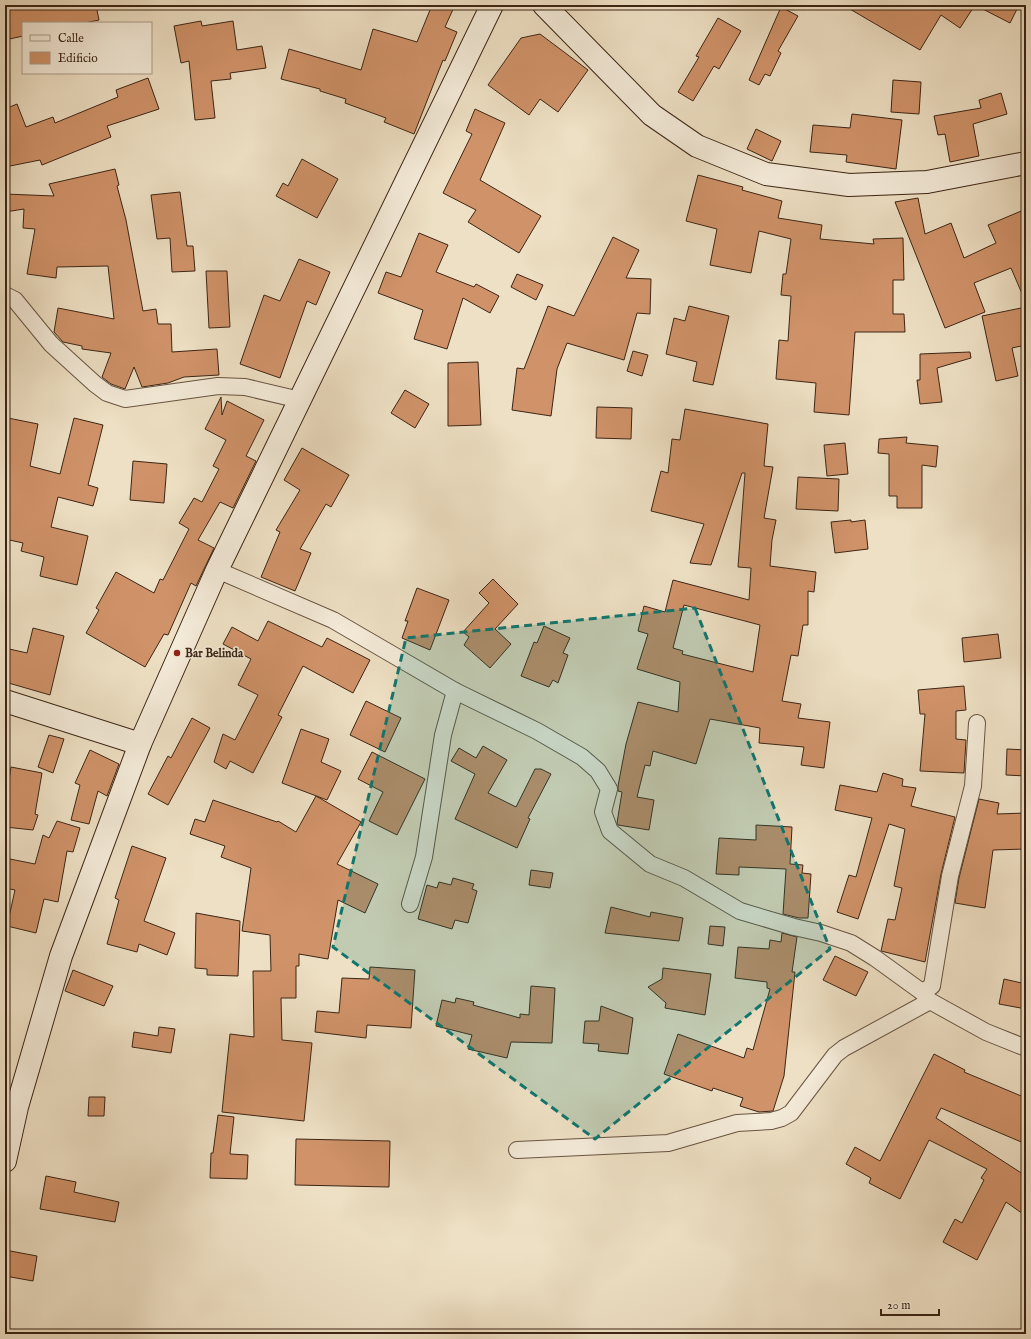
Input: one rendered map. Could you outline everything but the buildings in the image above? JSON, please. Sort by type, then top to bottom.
[{"type":"main road","points":[[5,1161],[16,1107],[61,956],[140,744],[217,570],[492,5]]},
{"type":"main road","points":[[544,5],[652,115],[697,146],[766,174],[849,185],[888,184],[927,182],[1026,163]]},
{"type":"main road","points":[[5,701],[140,744]]},
{"type":"street","points":[[5,295],[15,300],[51,344],[107,393],[125,399],[218,386],[245,387],[300,400]]},
{"type":"street","points":[[217,570],[333,620],[455,691],[538,731],[587,762],[598,771],[609,789],[603,812],[610,831],[650,864],[684,878],[740,911],[820,933],[851,944],[875,958],[926,996],[986,1032],[1026,1048]]},
{"type":"street","points":[[410,904],[424,857],[443,735],[455,691]]},
{"type":"street","points":[[517,1150],[668,1143],[737,1123],[771,1121],[782,1118],[791,1113],[835,1055],[926,996],[932,986],[950,876],[972,786],[977,723]]},
{"type":"highlighted area","points":[[695,608],[830,949],[595,1139],[333,947],[406,638]]},
{"type":"place","name":"Bar Belinda","points":[[177,653]]}]
